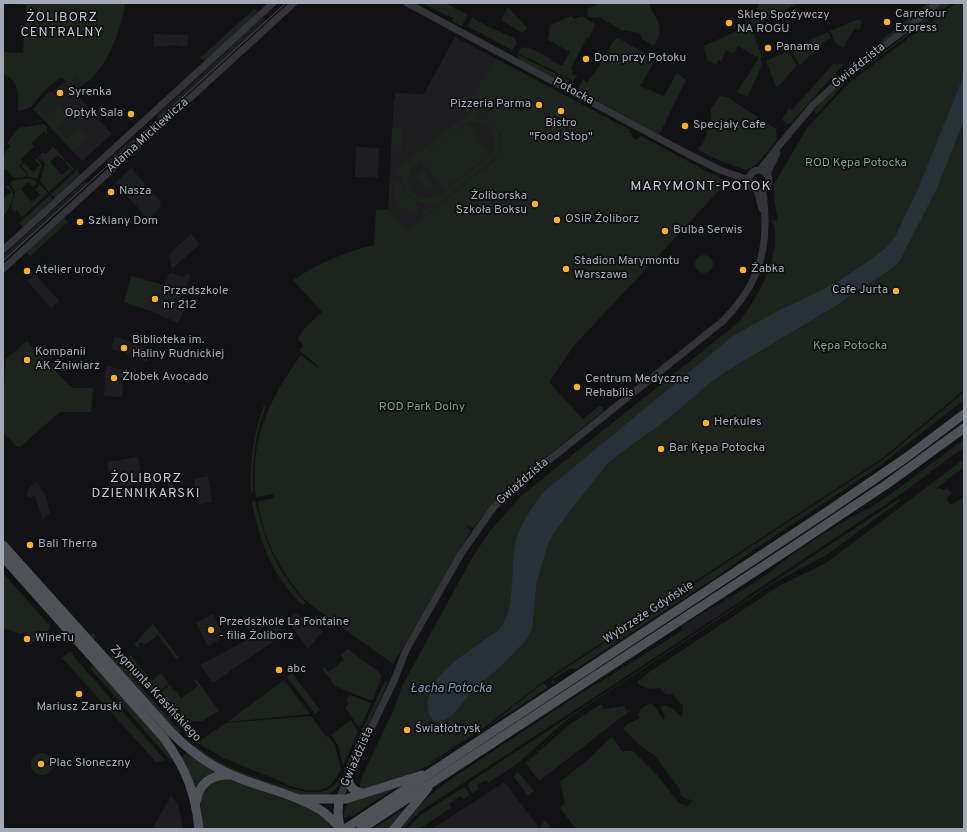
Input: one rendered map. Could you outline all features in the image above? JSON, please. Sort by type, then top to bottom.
[{"type":"main road","name":"Wybrzeże Gdyńskie","points":[[342,829],[358,826],[434,776],[868,484],[964,414]]},
{"type":"main road","name":"Wybrzeże Gdyńskie","points":[[434,776],[788,550],[888,484],[964,428]]},
{"type":"main road","name":"Zygmunta Krasińskiego","points":[[3,545],[164,738],[184,768],[190,782],[196,806],[199,829]]},
{"type":"main road","name":"Zygmunta Krasińskiego","points":[[3,557],[180,741],[200,758],[233,776],[298,799],[322,812],[342,829]]},
{"type":"main road","points":[[196,806],[200,789],[207,780],[222,775],[233,776]]},
{"type":"main road","points":[[298,799],[346,798],[434,776]]},
{"type":"main road","points":[[394,829],[434,776]]},
{"type":"main road","points":[[348,777],[352,789],[364,793]]},
{"type":"main road","points":[[339,798],[338,813],[342,829]]},
{"type":"street","name":"Adama Mickiewicza","points":[[3,250],[273,3]]},
{"type":"street","name":"Adama Mickiewicza","points":[[3,269],[294,3]]},
{"type":"street","name":"Potocka","points":[[407,3],[720,170],[750,177]]},
{"type":"street","name":"Potocka","points":[[411,3],[427,14]]},
{"type":"street","name":"Gwiaździsta","points":[[760,170],[813,105],[853,68],[909,27],[937,3]]},
{"type":"street","points":[[150,116],[159,126]]},
{"type":"street","name":"Gwiaździsta","points":[[767,174],[787,136]]},
{"type":"street","points":[[760,170],[767,174],[769,180],[766,187],[759,190],[752,188],[750,185],[750,177],[754,172],[760,170]]},
{"type":"street","points":[[86,174],[95,185]]},
{"type":"street","name":"Gwiaździsta","points":[[339,798],[394,681],[406,650],[461,554],[494,508],[514,488],[723,321],[738,306],[748,290],[758,268],[765,241],[765,221],[759,190]]},
{"type":"shaded area","points":[[264,18],[267,22],[160,120],[156,116]]},
{"type":"shaded area","points":[[154,34],[188,35],[187,47],[175,45],[154,47]]},
{"type":"shaded area","points":[[455,37],[495,58],[472,99],[490,108],[493,121],[498,127],[500,133],[502,144],[494,161],[409,231],[388,209],[395,93],[424,94]]},
{"type":"shaded area","points":[[76,76],[83,84],[75,93],[112,134],[82,161],[33,109],[50,91],[52,92],[66,81],[68,83]]},
{"type":"shaded area","points":[[135,136],[138,139],[109,165],[106,162]]},
{"type":"shaded area","points":[[356,147],[379,148],[378,178],[355,177]]},
{"type":"shaded area","points":[[131,168],[161,202],[160,208],[148,219],[115,183]]},
{"type":"shaded area","points":[[85,181],[89,184],[3,262],[3,256]]},
{"type":"shaded area","points":[[191,234],[200,244],[172,269],[169,254]]},
{"type":"shaded area","name":"Przedszkole nr 212","points":[[170,273],[184,277],[187,273],[191,276],[181,297],[188,301],[178,323],[141,307],[124,302],[131,276],[164,285]]},
{"type":"shaded area","points":[[35,274],[59,301],[51,308],[27,281]]},
{"type":"shaded area","points":[[115,336],[151,351],[147,362],[126,353],[111,349]]},
{"type":"shaded area","name":"Żłobek Avocado","points":[[107,366],[124,370],[122,397],[104,396],[105,373]]},
{"type":"shaded area","points":[[138,457],[143,483],[112,488],[107,462]]},
{"type":"shaded area","points":[[208,476],[212,502],[198,505],[194,479]]},
{"type":"shaded area","points":[[37,482],[46,496],[50,514],[42,518],[35,496],[28,498],[27,494],[28,489]]},
{"type":"shaded area","points":[[739,592],[744,599],[686,637],[681,626]]},
{"type":"shaded area","points":[[296,613],[323,631],[308,649],[288,622],[288,618]]},
{"type":"shaded area","name":"Przedszkole La Fontaine - filia Żoliborz","points":[[213,614],[225,637],[208,646],[196,623]]},
{"type":"shaded area","points":[[277,624],[284,634],[213,683],[200,665]]},
{"type":"shaded area","points":[[503,783],[506,784],[539,828],[545,820],[552,829],[432,829]]},
{"type":"shaded area","points":[[171,796],[178,804],[183,829],[152,829]]},
{"type":"green space","points":[[3,3],[125,3],[124,13],[117,36],[112,49],[99,71],[83,84],[76,76],[68,83],[61,77],[45,90],[31,107],[20,111],[18,110],[18,94],[15,84],[3,74],[3,52],[23,53],[26,5]]},
{"type":"green space","points":[[423,3],[445,3],[468,15],[462,26],[452,21],[453,18],[448,15],[447,16]]},
{"type":"green space","points":[[600,3],[648,3],[660,29],[658,39],[654,46],[642,39],[640,33],[622,30],[601,18],[588,17],[587,9]]},
{"type":"green space","points":[[760,3],[799,3],[753,25],[751,21]]},
{"type":"green space","points":[[928,3],[931,3],[923,12],[885,40],[881,40]]},
{"type":"green space","points":[[941,3],[952,3],[919,28],[916,27]]},
{"type":"green space","name":"Kępa Potocka","points":[[956,3],[964,3],[964,390],[883,458],[577,659],[543,682],[485,727],[426,765],[472,737],[430,765],[398,779],[364,790],[359,790],[362,777],[394,709],[402,686],[472,558],[490,531],[521,496],[739,322],[753,302],[769,269],[775,245],[775,233],[772,221],[778,220],[774,200],[774,184],[807,128],[850,82]]},
{"type":"green space","points":[[508,7],[527,28],[523,33],[501,20]]},
{"type":"green space","points":[[254,9],[258,12],[207,59],[204,60],[200,58]]},
{"type":"green space","points":[[571,16],[574,19],[582,16],[594,23],[595,26],[589,38],[587,37],[571,68],[573,71],[572,73],[577,76],[574,81],[518,53],[521,48],[524,47],[551,58],[551,60],[562,66],[570,52],[548,40],[550,25]]},
{"type":"green space","points":[[263,17],[264,18],[156,115]]},
{"type":"green space","points":[[472,18],[514,38],[517,43],[512,50],[467,26]]},
{"type":"green space","points":[[856,20],[860,20],[862,23],[859,30],[855,28],[843,48],[835,42],[830,31]]},
{"type":"green space","points":[[749,21],[762,57],[760,58],[762,64],[748,97],[737,92],[759,58],[738,46],[733,54],[726,50],[721,62],[718,60],[716,65],[710,61],[709,62],[704,46],[737,31],[741,33],[744,31],[742,24]]},
{"type":"green space","points":[[914,29],[917,29],[848,80],[817,114],[814,111],[834,90]]},
{"type":"green space","points":[[828,32],[831,38],[825,41],[800,65],[790,50],[808,41],[811,47],[809,48],[810,51],[814,50],[810,40]]},
{"type":"green space","points":[[618,38],[656,59],[640,86],[664,96],[677,73],[686,80],[660,133],[658,134],[578,90],[583,79],[587,83],[605,58],[613,41]]},
{"type":"green space","points":[[788,51],[797,65],[777,88],[766,61]]},
{"type":"green space","points":[[518,55],[569,80],[566,85],[523,62]]},
{"type":"green space","name":"ROD Park Dolny","points":[[495,58],[630,130],[629,132],[632,134],[630,136],[637,140],[641,136],[727,182],[573,347],[549,382],[583,419],[599,406],[603,407],[603,411],[502,493],[482,516],[474,528],[467,525],[471,531],[393,664],[311,605],[301,596],[274,555],[265,533],[257,502],[274,498],[273,494],[256,497],[256,457],[259,439],[271,404],[279,388],[301,355],[318,368],[319,367],[299,350],[303,346],[298,338],[305,328],[322,312],[293,280],[312,268],[332,259],[352,251],[374,245],[376,210],[388,209],[409,230],[494,161],[498,154],[501,142],[499,131],[496,126],[486,117],[490,108],[471,99]]},
{"type":"green space","points":[[834,63],[837,65],[842,63],[843,65],[789,124],[783,121],[782,119],[789,108],[792,110]]},
{"type":"green space","points":[[47,94],[50,97],[38,108],[47,117],[59,106],[67,115],[65,120],[54,131],[37,112],[38,109],[36,112],[33,109]]},
{"type":"green space","points":[[720,96],[727,97],[776,129],[777,140],[756,165],[746,170],[721,161],[698,150],[700,146],[702,146],[711,122],[711,108]]},
{"type":"green space","points":[[480,104],[483,109],[475,116],[490,122],[499,133],[499,147],[491,161],[424,215],[423,212],[435,203],[428,204],[416,201],[404,187],[403,173],[398,177],[394,172]],"holes":[[[474,122],[485,124],[492,131],[495,141],[494,147],[489,156],[437,196],[430,198],[417,196],[413,192],[408,181],[412,167],[464,125]]]},
{"type":"green space","points":[[44,124],[47,128],[47,135],[44,131],[31,143],[34,147],[21,159],[23,162],[19,166],[27,174],[26,177],[14,178],[7,170],[3,169],[3,156],[10,146],[7,143],[18,128]]},
{"type":"green space","points":[[467,124],[490,154],[444,189],[421,160]]},
{"type":"green space","points":[[78,128],[87,138],[73,151],[64,142],[65,140],[63,141],[55,132],[58,130],[67,139]]},
{"type":"green space","points":[[392,128],[402,129],[401,151],[391,151]]},
{"type":"green space","points":[[53,147],[65,159],[63,160],[58,155],[50,162],[62,175],[70,168],[65,162],[67,162],[74,169],[49,192],[40,181],[45,164],[38,157],[43,152],[46,154]]},
{"type":"green space","points":[[37,158],[42,165],[37,179],[28,177],[28,174],[21,166],[24,163],[33,172],[40,165],[35,160]]},
{"type":"green space","points":[[77,170],[80,174],[55,198],[51,194]]},
{"type":"green space","points":[[423,170],[435,186],[428,191],[416,176]]},
{"type":"green space","points":[[29,178],[36,181],[36,184],[33,187],[28,182],[21,189],[32,202],[40,195],[35,189],[39,186],[42,186],[48,193],[22,217],[17,210],[15,212],[11,208],[15,192],[10,184],[13,180]]},
{"type":"green space","points":[[393,180],[400,183],[408,197],[416,203],[419,209],[418,213],[406,210],[401,206],[395,198],[393,192]]},
{"type":"green space","points":[[8,185],[12,189],[13,199],[4,215],[3,199],[11,192],[6,187]]},
{"type":"green space","points":[[50,195],[53,199],[23,227],[19,223]]},
{"type":"green space","points":[[64,218],[68,222],[30,256],[26,252]]},
{"type":"green space","points":[[704,255],[710,258],[713,264],[710,270],[704,273],[698,270],[695,264],[698,258]]},
{"type":"green space","points":[[131,276],[166,286],[163,294],[158,292],[150,311],[124,302]]},
{"type":"green space","points":[[27,341],[69,385],[74,388],[93,388],[91,412],[60,412],[20,447],[16,446],[3,432],[3,401],[6,359]]},
{"type":"green space","points":[[964,392],[964,400],[878,467],[752,551],[721,574],[576,669],[571,668],[552,680],[554,676],[884,459]]},
{"type":"green space","points":[[264,405],[266,406],[259,427],[255,448],[253,492],[251,492],[253,448],[257,426]]},
{"type":"green space","points":[[964,439],[964,447],[900,495],[737,603],[736,600],[738,601],[741,599],[739,596],[735,600],[733,596],[772,571],[790,556],[823,534],[866,509],[867,510],[895,491]]},
{"type":"green space","points":[[964,459],[964,467],[935,489],[939,488],[943,490],[947,488],[952,493],[946,499],[951,505],[964,497],[964,829],[576,829],[560,808],[565,803],[560,782],[590,758],[625,724],[612,737],[622,751],[633,751],[657,775],[679,803],[687,806],[693,801],[681,796],[679,788],[655,756],[640,745],[623,729],[628,724],[640,718],[638,715],[640,710],[650,703],[656,708],[663,720],[665,717],[661,707],[664,705],[671,708],[682,717],[683,706],[672,694],[666,694],[660,688],[651,689],[644,687],[637,682],[651,671],[779,586],[826,563]]},
{"type":"green space","points":[[899,499],[901,500],[825,556],[777,581],[582,709],[564,722],[517,764],[488,783],[486,780],[477,785],[479,789],[472,793],[468,786],[470,782]]},
{"type":"green space","points":[[255,501],[263,529],[273,555],[287,580],[306,603],[303,605],[284,584],[269,558],[255,517],[252,503]]},
{"type":"green space","points":[[3,573],[50,626],[43,640],[32,642],[31,638],[27,636],[25,632],[20,634],[3,628]]},
{"type":"green space","points":[[153,624],[179,658],[176,659],[158,635],[144,645],[141,642],[138,644],[140,648],[134,645]]},
{"type":"green space","points":[[683,631],[687,634],[685,635],[686,637],[419,812],[403,829],[398,829],[427,798],[448,781],[586,690]]},
{"type":"green space","points":[[93,633],[96,637],[94,639],[110,658],[114,654],[133,678],[181,732],[179,735],[89,636]]},
{"type":"green space","points":[[348,649],[380,673],[381,677],[373,700],[369,700],[335,686],[322,668],[324,667],[328,672],[344,660],[341,655]]},
{"type":"green space","points":[[70,651],[165,760],[156,762],[62,658]]},
{"type":"green space","points":[[131,656],[152,681],[161,673],[169,684],[153,695],[133,672],[125,660]]},
{"type":"green space","points":[[94,666],[148,724],[174,758],[170,760],[90,668]]},
{"type":"green space","points":[[292,673],[320,710],[315,714],[287,677]]},
{"type":"green space","points":[[196,679],[219,711],[202,721],[177,722],[155,697],[170,685],[174,691],[176,690],[181,698],[198,686],[194,680]]},
{"type":"green space","points":[[284,680],[310,714],[228,722],[230,720]]},
{"type":"green space","points":[[388,682],[346,774],[344,769],[384,683]]},
{"type":"green space","points":[[543,683],[547,686],[547,688],[486,728]]},
{"type":"green space","points":[[350,695],[371,703],[361,726],[357,725],[345,707],[349,704],[346,699]]},
{"type":"green space","points":[[601,704],[604,709],[624,706],[626,711],[632,709],[539,781],[526,763],[569,725]]},
{"type":"green space","points":[[311,716],[326,737],[328,736],[335,745],[341,770],[329,786],[324,789],[313,791],[293,787],[223,758],[200,744],[201,740],[226,723]]},
{"type":"green space","points":[[351,720],[358,731],[343,766],[338,745],[331,735]]},
{"type":"green space","points":[[195,745],[227,766],[268,782],[296,790],[319,792],[327,790],[342,780],[335,790],[327,795],[303,796],[291,793],[222,767],[193,747]]},
{"type":"green space","points":[[188,752],[218,772],[195,793],[181,758]]},
{"type":"green space","points":[[42,753],[50,756],[53,764],[50,772],[42,775],[34,772],[31,764],[34,756]]},
{"type":"green space","points":[[518,772],[534,791],[528,796],[514,776]]},
{"type":"green space","points":[[218,779],[228,779],[309,808],[333,826],[329,829],[203,829],[201,796],[203,789],[212,781]]},
{"type":"green space","points":[[403,783],[351,817],[350,815],[344,819],[344,811],[350,800]]},
{"type":"green space","points":[[464,787],[467,789],[469,795],[463,799],[460,796],[449,804],[451,808],[419,829],[407,829],[419,816]]},
{"type":"green space","points":[[414,802],[390,829],[373,829]]},
{"type":"water","name":"Łacha Potocka","points":[[964,75],[964,120],[937,188],[900,261],[890,270],[837,305],[725,372],[707,385],[668,419],[608,463],[569,512],[553,534],[548,544],[537,580],[532,629],[526,640],[501,666],[471,692],[452,716],[440,722],[433,720],[429,713],[428,700],[435,682],[456,660],[497,631],[502,626],[506,618],[511,599],[515,545],[519,531],[541,495],[733,336],[776,312],[836,283],[888,246],[895,237],[918,189]]},
{"type":"tram line","points":[[3,261],[286,3]]},
{"type":"place","name":"Carrefour Express","points":[[887,22]]},
{"type":"place","name":"Sklep Spożywczy NA ROGU","points":[[729,23]]},
{"type":"place","name":"Panama","points":[[768,48]]},
{"type":"place","name":"Dom przy Potoku","points":[[586,59]]},
{"type":"place","name":"Syrenka","points":[[60,93]]},
{"type":"place","name":"Pizzeria Parma","points":[[539,105]]},
{"type":"place","name":"Bistro \"Food Stop\"","points":[[561,111]]},
{"type":"place","name":"Optyk Sala","points":[[131,114]]},
{"type":"place","name":"Specjały Cafe","points":[[685,126]]},
{"type":"place","name":"Nasza","points":[[111,192]]},
{"type":"place","name":"Żoliborska Szkoła Boksu","points":[[535,204]]},
{"type":"place","name":"OSiR Żoliborz","points":[[557,220]]},
{"type":"place","name":"Szklany Dom","points":[[80,222]]},
{"type":"place","name":"Bulba Serwis","points":[[665,231]]},
{"type":"place","name":"Stadion Marymontu Warszawa","points":[[566,269]]},
{"type":"place","name":"Żabka","points":[[743,270]]},
{"type":"place","name":"Atelier urody","points":[[27,271]]},
{"type":"place","name":"Cafe Jurta","points":[[896,291]]},
{"type":"place","name":"Przedszkole nr 212","points":[[155,299]]},
{"type":"place","name":"Biblioteka im. Haliny Rudnickiej","points":[[124,348]]},
{"type":"place","name":"Kompanii AK Żniwiarz","points":[[27,360]]},
{"type":"place","name":"Żłobek Avocado","points":[[114,378]]},
{"type":"place","name":"Centrum Medyczne Rehabilis","points":[[577,387]]},
{"type":"place","name":"Herkules","points":[[706,423]]},
{"type":"place","name":"Bar Kępa Potocka","points":[[661,449]]},
{"type":"place","name":"Bali Therra","points":[[30,545]]},
{"type":"place","name":"Przedszkole La Fontaine - filia Żoliborz","points":[[211,630]]},
{"type":"place","name":"WineTu","points":[[27,639]]},
{"type":"place","name":"abc","points":[[279,670]]},
{"type":"place","name":"Mariusz Zaruski","points":[[79,694]]},
{"type":"place","name":"Światłotrysk","points":[[407,730]]},
{"type":"place","name":"Plac Słoneczny","points":[[41,764]]},
{"type":"district","name":"ŻOLIBORZ CENTRALNY","points":[[62,26]]},
{"type":"district","name":"MARYMONT-POTOK","points":[[701,187]]},
{"type":"district","name":"ŻOLIBORZ DZIENNIKARSKI","points":[[146,486]]},
{"type":"park label","name":"ROD Kępa Potocka","points":[[856,164]]}]
